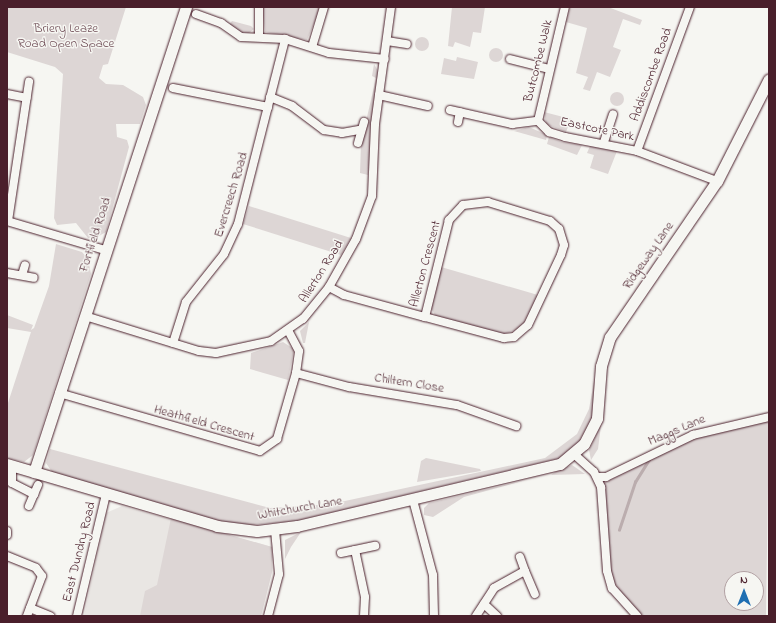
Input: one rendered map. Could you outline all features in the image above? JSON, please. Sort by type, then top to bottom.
[{"type":"street","name":"Fortfield Road","points":[[34,472],[105,250],[186,7]]},
{"type":"street","points":[[259,7],[259,37]]},
{"type":"street","points":[[312,47],[324,7]]},
{"type":"street","name":"Allerton Road","points":[[85,316],[200,351],[232,351],[271,341],[289,332],[315,307],[329,287],[362,227],[372,196],[379,95],[391,7]]},
{"type":"street","name":"Addiscombe Road","points":[[637,151],[690,7]]},
{"type":"street","name":"Butcombe Walk","points":[[538,120],[549,69],[565,8]]},
{"type":"street","points":[[196,14],[221,23],[241,38],[259,37],[285,39],[329,53],[385,59]]},
{"type":"street","name":"Evercreech Road","points":[[173,344],[186,302],[231,242],[285,39]]},
{"type":"street","points":[[387,41],[407,44]]},
{"type":"street","points":[[510,59],[549,69]]},
{"type":"street","name":"Ridgeway Lane","points":[[575,455],[584,444],[597,418],[601,366],[610,337],[717,181],[743,136],[769,79]]},
{"type":"street","points":[[29,82],[11,177],[8,221],[105,250]]},
{"type":"street","points":[[173,88],[268,107]]},
{"type":"street","points":[[7,94],[27,98]]},
{"type":"street","points":[[379,95],[428,106]]},
{"type":"street","points":[[270,97],[292,106],[324,130],[342,133],[359,130]]},
{"type":"street","points":[[450,110],[512,124],[538,120]]},
{"type":"street","points":[[458,122],[460,112]]},
{"type":"street","points":[[604,142],[613,114]]},
{"type":"street","name":"Eastcote Park","points":[[538,120],[549,132],[565,137],[604,142],[637,151],[717,181]]},
{"type":"street","points":[[358,143],[359,130],[364,122]]},
{"type":"street","name":"Allerton Crescent","points":[[329,287],[344,295],[425,317],[504,338],[522,333],[561,255],[564,245],[559,229],[550,221],[488,202],[463,205],[449,220],[425,317]]},
{"type":"street","points":[[22,275],[25,265]]},
{"type":"street","points":[[7,273],[34,278]]},
{"type":"street","name":"Heathfield Crescent","points":[[59,393],[260,451],[277,439],[296,373],[299,351],[289,332]]},
{"type":"street","name":"Chiltern Close","points":[[296,373],[349,387],[457,405],[516,426]]},
{"type":"street","name":"Maggs Lane","points":[[598,477],[606,477],[693,435],[769,417]]},
{"type":"street","points":[[575,455],[598,477],[612,588],[637,616]]},
{"type":"street","name":"Whitchurch Lane","points":[[10,465],[217,526],[275,530],[542,470],[575,455]]},
{"type":"street","points":[[10,465],[12,483],[34,494]]},
{"type":"street","points":[[29,506],[38,485]]},
{"type":"street","name":"East Dundry Road","points":[[77,616],[106,494]]},
{"type":"street","points":[[413,500],[433,575],[434,616]]},
{"type":"street","points":[[268,616],[279,574],[275,530]]},
{"type":"street","points":[[341,553],[375,546]]},
{"type":"street","points":[[354,550],[365,597],[364,616]]},
{"type":"street","points":[[7,556],[36,568],[42,576],[29,612],[50,616]]},
{"type":"street","points":[[520,557],[535,594]]},
{"type":"street","points":[[476,616],[494,588],[525,571]]},
{"type":"street","points":[[484,604],[497,616]]},
{"type":"shaded area","points":[[122,506],[272,547],[272,572],[261,616],[84,616],[106,513]]},
{"type":"green space","name":"Briery Leaze Road Open Space","points":[[7,7],[126,7],[108,64],[103,65],[99,78],[106,84],[123,85],[143,97],[146,105],[140,124],[116,124],[117,137],[127,140],[129,147],[106,232],[97,237],[88,238],[76,223],[57,225],[54,218],[63,74],[55,67],[7,52]]},
{"type":"green space","points":[[262,7],[321,7],[307,40],[265,32]]},
{"type":"green space","points":[[452,7],[485,7],[481,33],[473,32],[470,47],[455,42],[453,47],[448,46]]},
{"type":"green space","points":[[570,7],[608,7],[642,20],[640,25],[623,19],[613,47],[621,50],[610,77],[597,72],[590,91],[583,89],[588,77],[576,73],[587,28],[566,22]]},
{"type":"green space","points":[[232,21],[251,26],[254,29],[249,33],[240,32],[229,25]]},
{"type":"green space","points":[[422,37],[427,39],[429,44],[427,49],[422,51],[417,49],[415,44],[417,39]]},
{"type":"green space","points":[[496,48],[501,50],[503,55],[501,60],[496,62],[491,60],[489,55],[491,50]]},
{"type":"green space","points":[[457,57],[478,62],[474,79],[441,74],[444,58],[456,61]]},
{"type":"green space","points":[[374,64],[379,73],[368,175],[360,173],[361,143],[376,78],[372,76]]},
{"type":"green space","points":[[617,92],[622,94],[624,99],[622,104],[617,106],[612,104],[610,99],[612,94]]},
{"type":"green space","points":[[544,112],[571,119],[566,132],[546,124]]},
{"type":"green space","points":[[529,127],[547,135],[546,140],[514,131]]},
{"type":"green space","points":[[549,137],[562,142],[582,145],[577,155],[547,144]]},
{"type":"green space","points":[[590,146],[617,151],[608,174],[590,168],[594,155],[587,153]]},
{"type":"green space","points":[[249,206],[351,238],[341,255],[243,224]]},
{"type":"green space","points":[[56,244],[82,252],[88,259],[91,274],[33,455],[24,462],[7,458],[7,406],[31,332],[7,328],[7,315],[33,325],[31,330],[34,328],[49,286]]},
{"type":"green space","points":[[441,267],[538,295],[521,329],[503,334],[436,317],[431,308]]},
{"type":"green space","points":[[309,322],[305,343],[303,343],[300,331]]},
{"type":"green space","points":[[283,342],[294,349],[288,380],[250,369],[251,353]]},
{"type":"green space","points":[[595,376],[593,415],[580,440],[560,458],[296,521],[252,525],[216,521],[52,472],[46,463],[50,449],[270,508],[331,504],[545,458],[577,434],[589,409]]},
{"type":"green space","points":[[769,419],[766,616],[642,616],[627,602],[610,575],[604,483],[702,434]]},
{"type":"green space","points":[[601,425],[598,449],[591,460],[589,450]]},
{"type":"green space","points":[[426,458],[480,469],[481,471],[417,482],[421,461]]},
{"type":"green space","points":[[572,465],[585,474],[551,475],[555,472]]},
{"type":"green space","points":[[526,480],[464,497],[433,517],[424,515],[424,508],[429,503]]},
{"type":"green space","points":[[171,518],[272,547],[272,572],[261,616],[140,616],[145,591],[157,585]]},
{"type":"green space","points":[[301,532],[291,547],[285,559],[285,540]]},
{"type":"waterway","points":[[619,530],[635,482],[649,460]]}]
